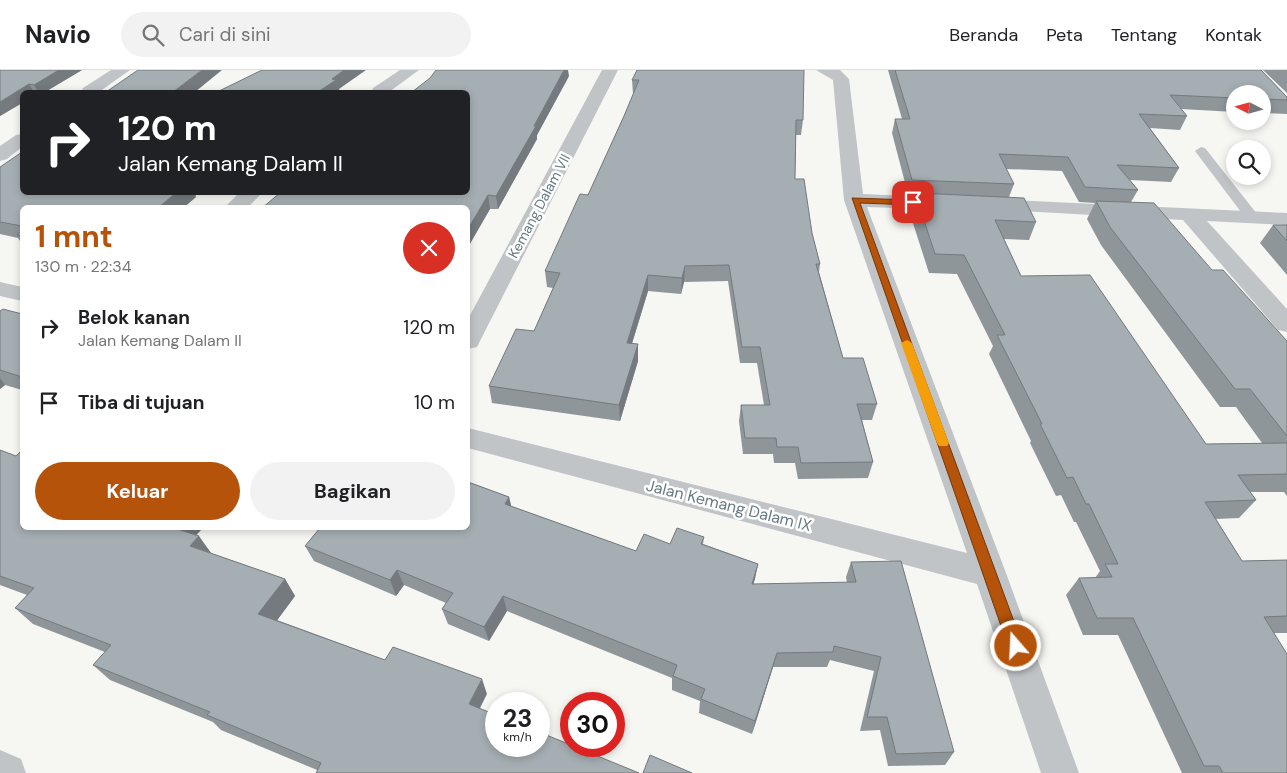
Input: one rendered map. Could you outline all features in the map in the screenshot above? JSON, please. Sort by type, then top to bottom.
[{"type":"street","points":[[93,90],[122,70]]},
{"type":"street","points":[[382,90],[411,70]]},
{"type":"street","name":"Kemang Dalam VII","points":[[470,337],[610,70]]},
{"type":"street","points":[[829,72],[841,79],[854,200],[990,573],[1060,773]]},
{"type":"street","points":[[0,155],[20,141]]},
{"type":"street","points":[[238,205],[249,195]]},
{"type":"street","points":[[854,200],[1188,213],[1287,219]]},
{"type":"street","points":[[1188,213],[1287,324]]},
{"type":"street","points":[[0,289],[20,294]]},
{"type":"street","name":"Jalan Kemang Dalam IX","points":[[470,439],[990,573]]},
{"type":"street","points":[[0,769],[8,773]]},
{"type":"lane","points":[[1201,151],[1252,217]]},
{"type":"building","points":[[0,70],[59,70],[34,85],[29,84],[0,102]]},
{"type":"building","points":[[138,70],[202,70],[176,90],[109,90]]},
{"type":"building","points":[[262,70],[344,70],[332,79],[336,80],[321,90],[221,90]]},
{"type":"building","points":[[436,70],[564,70],[534,126],[536,126],[496,196],[488,195],[470,226],[470,205],[266,205],[277,195],[470,195],[470,90],[415,90],[430,78]]},
{"type":"building","points":[[637,70],[804,70],[803,120],[796,120],[795,179],[804,179],[812,233],[820,264],[816,264],[843,358],[863,358],[877,404],[857,404],[873,462],[801,463],[798,447],[777,447],[776,438],[745,438],[741,405],[770,405],[760,347],[742,347],[729,265],[685,266],[682,278],[648,275],[627,343],[638,344],[619,405],[489,386],[516,329],[534,331],[560,273],[545,271],[580,194],[588,195],[639,80],[632,80]]},
{"type":"building","points":[[895,70],[1261,70],[1287,97],[1287,100],[1271,99],[1271,85],[1226,85],[1226,98],[1170,95],[1187,116],[1139,114],[1179,168],[1117,165],[1138,190],[1085,187],[1068,157],[999,154],[1014,184],[912,180],[895,119],[910,119]]},
{"type":"building","points":[[20,153],[20,195],[173,195],[162,205],[20,205],[20,226],[0,222],[0,167]]},
{"type":"building","points":[[917,193],[1024,198],[1036,222],[995,220],[1021,276],[1090,275],[1206,444],[1287,443],[1287,474],[1238,475],[1256,500],[1205,502],[1242,561],[1287,560],[1287,616],[1264,617],[1287,654],[1287,773],[1223,773],[1219,766],[1204,766],[1133,618],[1097,618],[1079,578],[1112,577],[1105,564],[1118,564],[1089,504],[1086,504],[1073,477],[1067,478],[1040,424],[1042,424],[997,335],[1005,335],[964,255],[935,254],[917,199],[919,199]]},
{"type":"building","points":[[1096,201],[1154,203],[1212,270],[1223,270],[1287,341],[1287,436],[1250,389],[1235,389],[1110,227]]},
{"type":"building","points":[[1273,225],[1287,225],[1287,241]]},
{"type":"building","points":[[3,309],[20,313],[20,376],[0,370],[0,311]]},
{"type":"building","points":[[0,450],[16,456],[20,452],[20,530],[180,530],[199,536],[190,546],[285,579],[258,614],[385,660],[393,647],[482,679],[469,704],[485,711],[485,757],[550,757],[550,736],[560,741],[560,757],[600,757],[639,773],[316,773],[321,763],[207,715],[210,712],[93,665],[111,645],[15,608],[34,588],[0,576]]},
{"type":"building","points":[[470,483],[509,497],[505,504],[636,551],[644,534],[670,544],[677,528],[704,537],[701,544],[758,564],[752,584],[856,582],[851,562],[901,561],[954,752],[896,754],[887,717],[867,717],[881,657],[834,646],[833,652],[777,653],[755,721],[701,699],[705,689],[673,676],[677,665],[503,596],[484,627],[442,609],[453,593],[397,570],[390,580],[305,546],[318,530],[470,530]]},
{"type":"building","points":[[650,755],[692,773],[643,773]]},
{"type":"slow traffic","points":[[907,343],[943,443]]},
{"type":"route","points":[[913,202],[854,200],[1016,646]]}]
